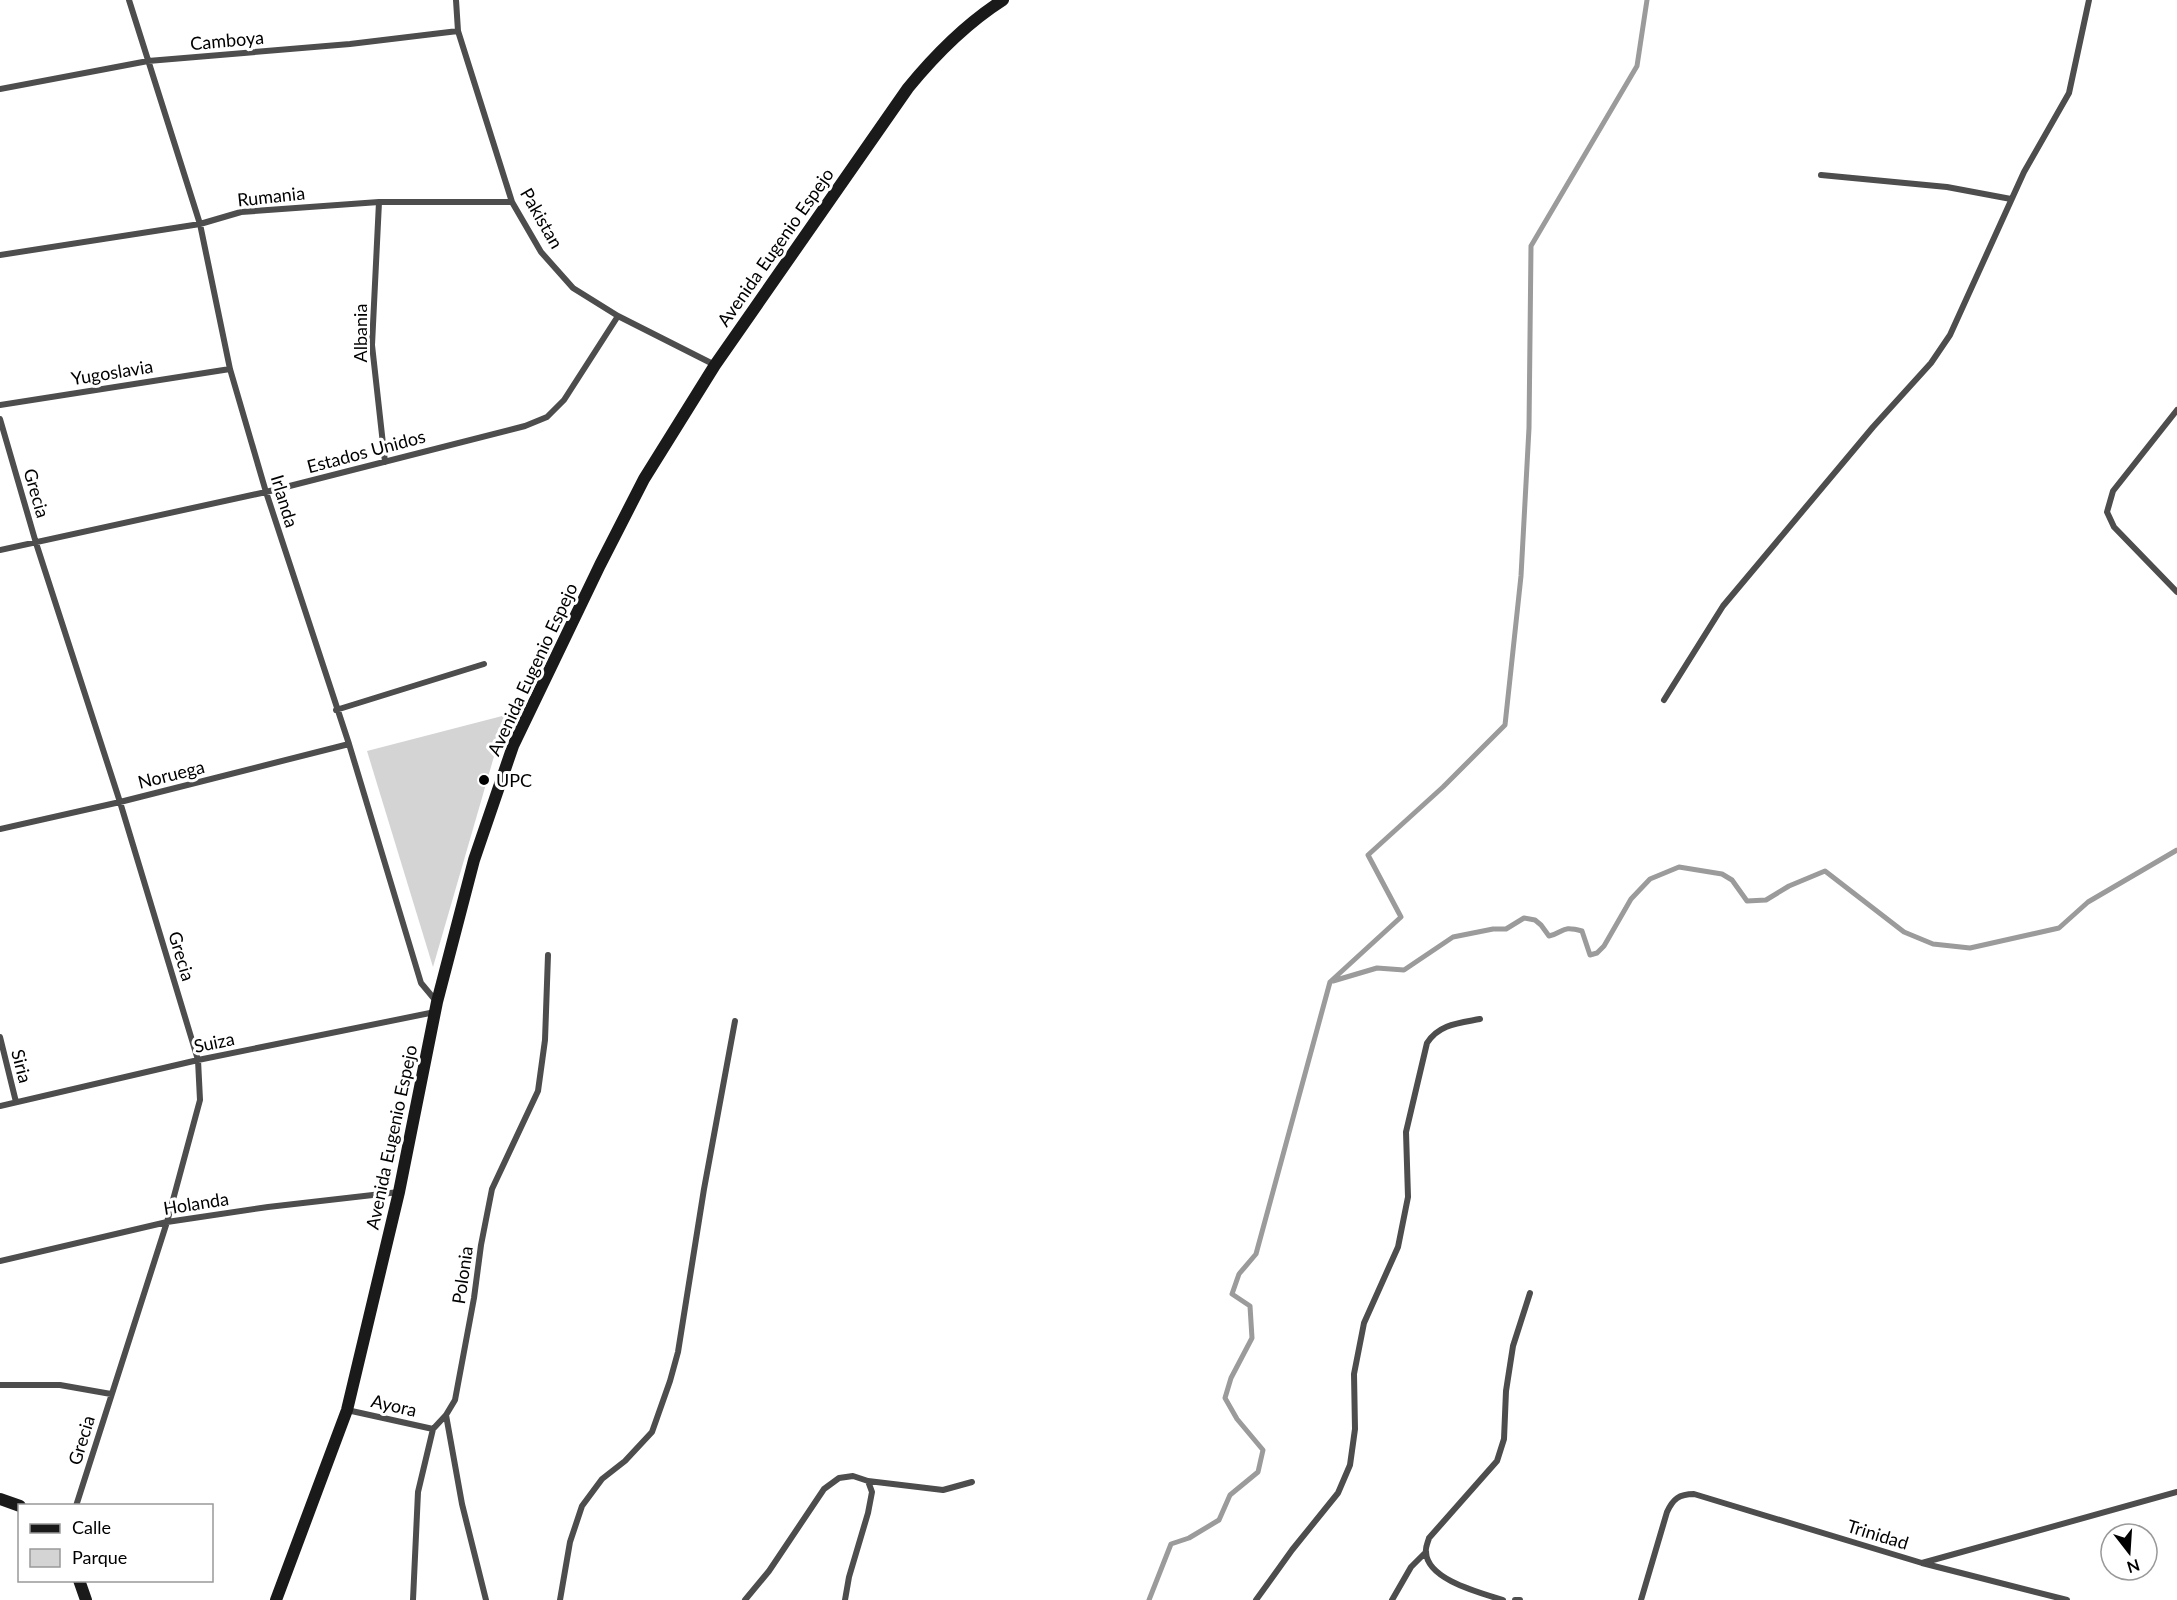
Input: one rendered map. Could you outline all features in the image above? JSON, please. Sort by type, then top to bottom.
[{"type":"main road","name":"Avenida Eugenio Espejo","points":[[276,1600],[348,1410],[399,1192],[436,1007],[474,860],[513,746],[644,479],[716,365],[908,88],[950,42],[990,8],[1003,0]]},
{"type":"main road","points":[[0,1499],[18,1505]]},
{"type":"main road","points":[[79,1582],[86,1600]]},
{"type":"street","name":"Irlanda","points":[[129,0],[200,224],[230,369],[266,492],[349,744],[421,983],[436,1007]]},
{"type":"street","name":"Pakistan","points":[[456,0],[458,31],[512,202],[541,252],[573,288],[618,316],[716,365]]},
{"type":"street","points":[[1664,700],[1724,606],[1873,427],[1931,363],[1950,335],[2024,172],[2069,93],[2089,0]]},
{"type":"street","name":"Camboya","points":[[0,89],[148,61],[350,44],[458,31]]},
{"type":"street","points":[[1821,175],[1947,187],[2011,199]]},
{"type":"street","name":"Rumania","points":[[0,255],[200,224],[241,212],[379,202],[512,202]]},
{"type":"street","name":"Albania","points":[[379,202],[372,345],[385,462]]},
{"type":"street","name":"Estados Unidos","points":[[0,550],[266,492],[525,426],[548,417],[564,400],[618,316]]},
{"type":"street","name":"Yugoslavia","points":[[0,405],[230,369]]},
{"type":"street","points":[[2177,410],[2113,491],[2107,512],[2120,533],[2177,592]]},
{"type":"street","name":"Grecia","points":[[0,419],[36,543],[120,802],[198,1060],[200,1100],[167,1222],[77,1504]]},
{"type":"street","points":[[336,710],[484,664]]},
{"type":"street","name":"Noruega","points":[[0,829],[120,802],[349,744]]},
{"type":"street","name":"Polonia","points":[[413,1600],[418,1492],[434,1429],[446,1415],[454,1400],[492,1189],[538,1091],[545,1040],[548,955]]},
{"type":"street","name":"Suiza","points":[[0,1106],[436,1007]]},
{"type":"street","points":[[1256,1600],[1338,1492],[1350,1465],[1355,1429],[1354,1374],[1364,1323],[1398,1247],[1408,1197],[1407,1132],[1427,1043],[1433,1033],[1448,1025],[1480,1019]]},
{"type":"street","points":[[560,1600],[570,1542],[582,1506],[602,1479],[625,1461],[652,1432],[667,1390],[678,1352],[704,1189],[735,1021]]},
{"type":"street","name":"Siria","points":[[0,1037],[16,1102]]},
{"type":"street","name":"Holanda","points":[[0,1261],[167,1222],[268,1207],[399,1192]]},
{"type":"street","points":[[1392,1600],[1411,1567],[1426,1552],[1430,1538],[1497,1461],[1504,1439],[1506,1391],[1513,1346],[1530,1293]]},
{"type":"street","points":[[0,1385],[60,1385],[111,1394]]},
{"type":"street","name":"Ayora","points":[[348,1410],[434,1429]]},
{"type":"street","points":[[446,1415],[462,1504],[486,1600]]},
{"type":"street","points":[[745,1600],[769,1571],[824,1489],[839,1478],[853,1476],[868,1481],[943,1490],[972,1482]]},
{"type":"street","points":[[845,1600],[849,1577],[868,1513],[872,1492],[868,1481]]},
{"type":"street","name":"Trinidad","points":[[1641,1600],[1667,1512],[1673,1499],[1684,1494],[1694,1494],[1922,1563],[2177,1492]]},
{"type":"street","points":[[1426,1552],[1432,1568],[1446,1578],[1503,1600]]},
{"type":"street","points":[[1922,1563],[2067,1600]]},
{"type":"green space","points":[[506,715],[433,967],[367,751]]},
{"type":"waterway","points":[[1149,1600],[1171,1544],[1189,1538],[1219,1520],[1230,1495],[1258,1472],[1263,1450],[1237,1419],[1225,1398],[1231,1378],[1252,1338],[1250,1306],[1232,1294],[1239,1274],[1256,1254],[1330,982],[1401,917],[1368,855],[1443,787],[1505,725],[1521,576],[1529,428],[1531,246],[1637,66],[1647,0]]},
{"type":"waterway","points":[[1333,981],[1377,968],[1404,970],[1453,937],[1493,929],[1506,929],[1524,918],[1535,920],[1549,936],[1567,929],[1582,931],[1590,955],[1597,953],[1604,946],[1631,899],[1650,879],[1679,867],[1722,874],[1732,880],[1747,901],[1766,900],[1789,886],[1825,871],[1904,932],[1933,944],[1970,948],[2059,928],[2088,902],[2177,850]]},
{"type":"place","name":"UPC","points":[[484,780]]}]
